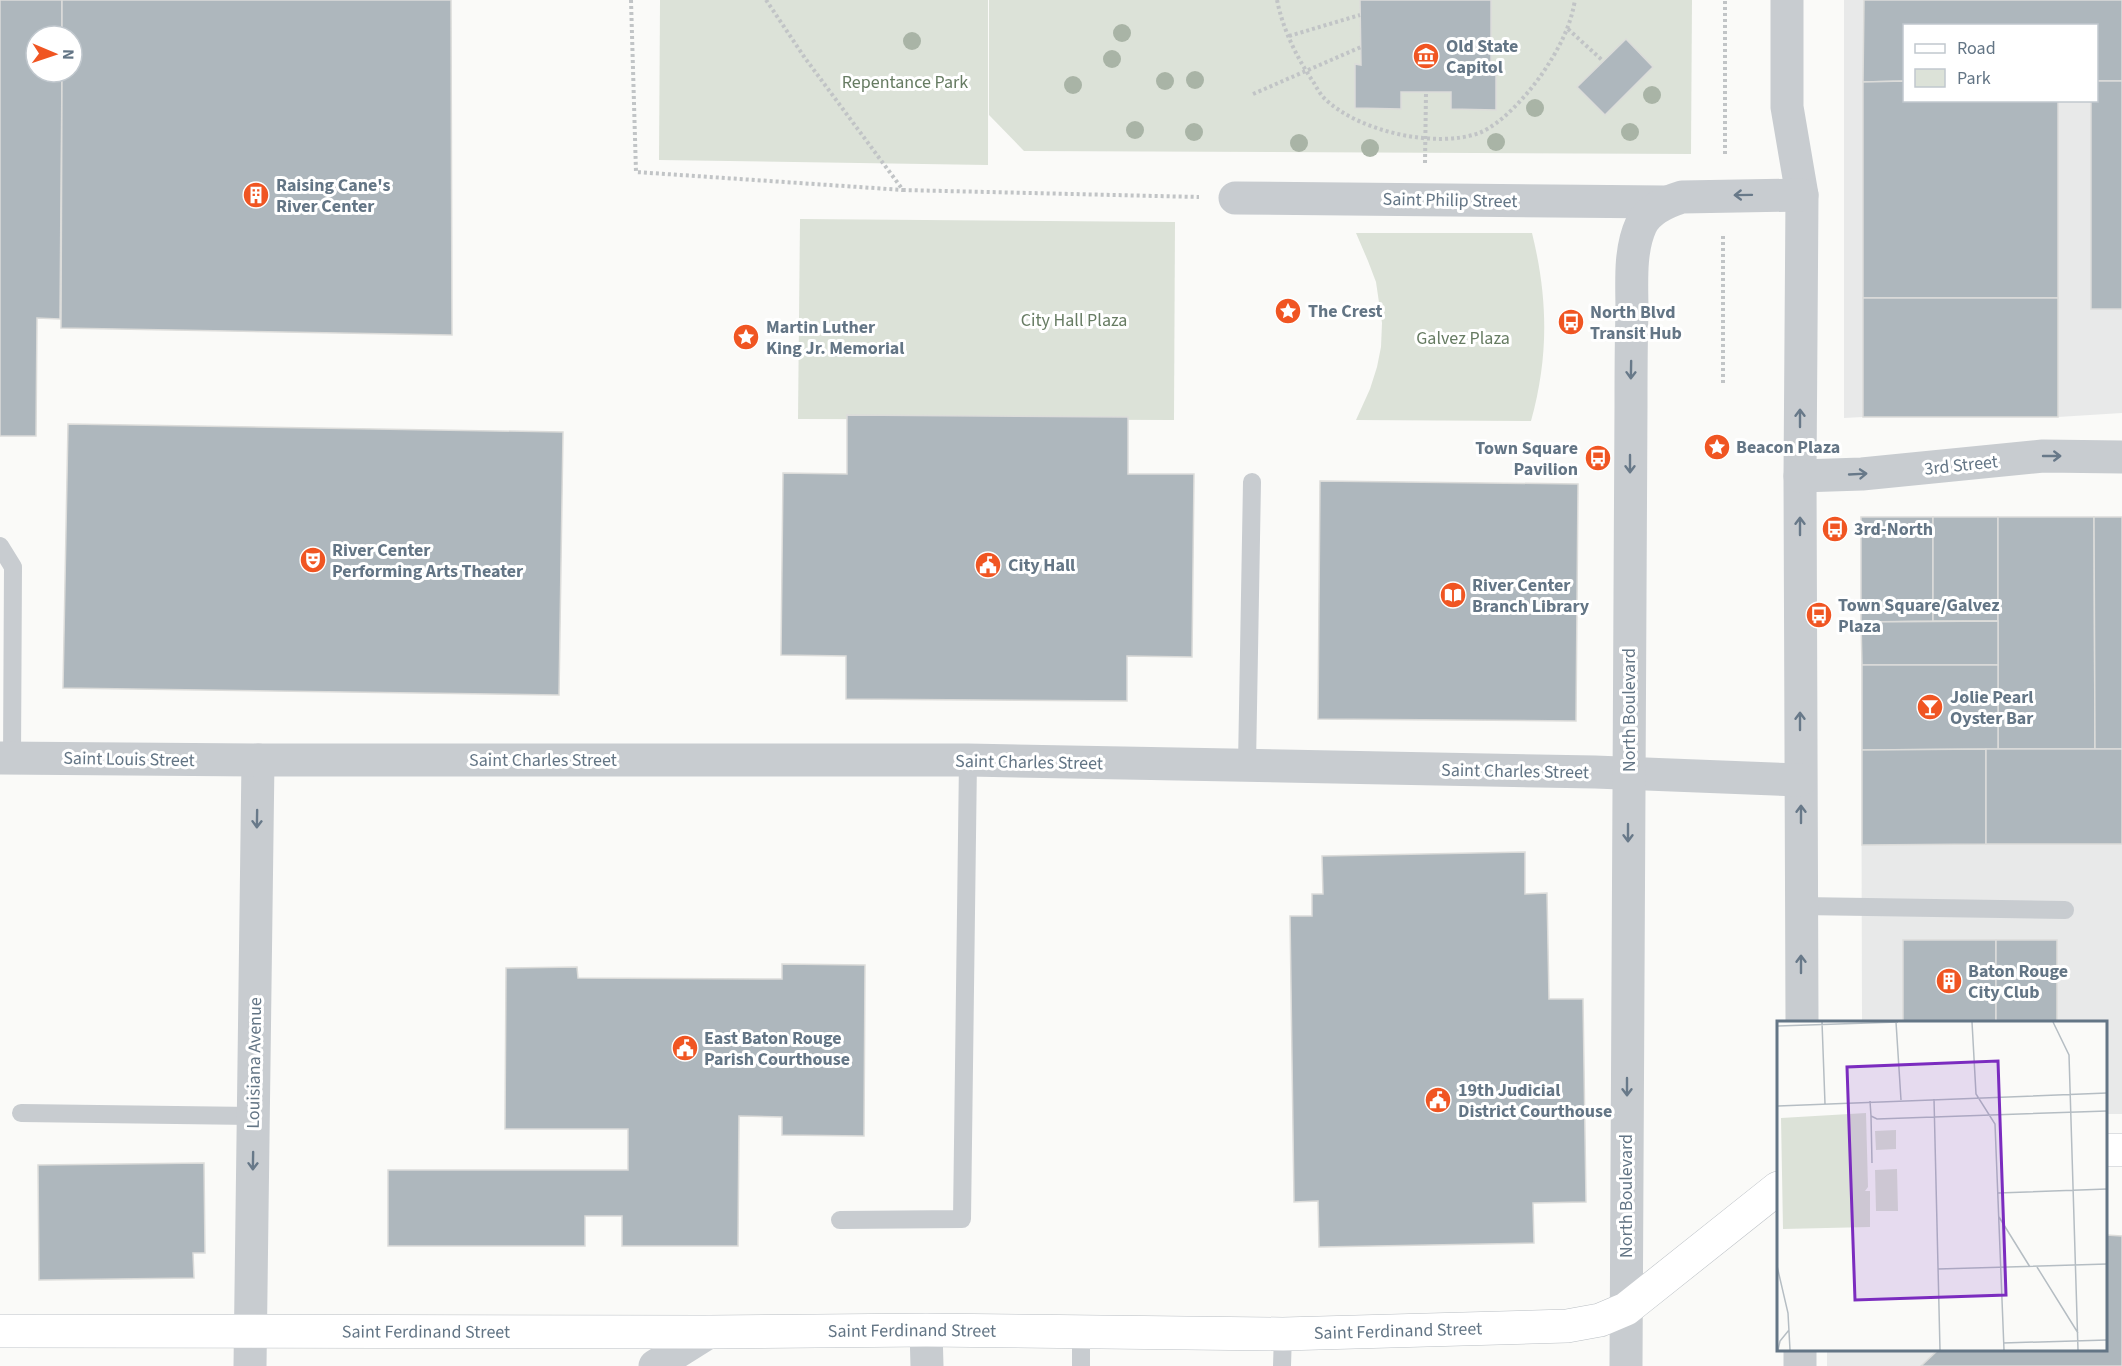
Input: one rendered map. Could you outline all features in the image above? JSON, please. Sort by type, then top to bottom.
[{"type":"main road","name":"Saint Ferdinand Street","points":[[0,1330],[709,1332],[926,1330],[1283,1334],[1557,1326],[1587,1323],[1626,1309],[1777,1190]]},
{"type":"street","points":[[1786,0],[1787,107],[1802,195],[1800,476],[1802,1021]]},
{"type":"street","points":[[1665,202],[1682,197],[1700,196],[1802,195]]},
{"type":"street","name":"Saint Philip Street","points":[[1235,198],[1665,202]]},
{"type":"street","name":"North Boulevard","points":[[1626,1366],[1628,774],[1634,256],[1642,225],[1651,213],[1665,202]]},
{"type":"street","name":"3rd Street","points":[[1800,476],[1862,474],[2043,456],[2122,457]]},
{"type":"street","name":"Saint Louis Street","points":[[6,758],[258,760]]},
{"type":"street","name":"Saint Charles Street","points":[[258,760],[968,760],[1628,774],[1800,780]]},
{"type":"street","name":"Louisiana Avenue","points":[[250,1366],[258,760]]},
{"type":"street","points":[[926,1330],[927,1366]]},
{"type":"street","points":[[655,1366],[709,1332]]},
{"type":"lane","points":[[1246,765],[1252,482]]},
{"type":"lane","points":[[0,546],[13,567],[6,758]]},
{"type":"lane","points":[[840,1220],[962,1219],[968,760]]},
{"type":"lane","points":[[1801,906],[2065,910]]},
{"type":"lane","points":[[21,1113],[253,1116]]},
{"type":"lane","points":[[1081,1331],[1081,1366]]},
{"type":"lane","points":[[1282,1366],[1283,1334]]},
{"type":"path","points":[[631,0],[636,172],[903,190],[1235,198]]},
{"type":"path","points":[[766,0],[805,58],[903,190]]},
{"type":"path","points":[[1277,0],[1298,58],[1324,98],[1357,122],[1392,134],[1425,138],[1449,138],[1479,133],[1507,114],[1530,91],[1553,58],[1572,21],[1575,0]]},
{"type":"path","points":[[1725,0],[1725,154]]},
{"type":"path","points":[[1289,36],[1360,15]]},
{"type":"path","points":[[1568,29],[1603,61]]},
{"type":"path","points":[[1253,94],[1361,47]]},
{"type":"path","points":[[1425,200],[1426,92]]},
{"type":"path","points":[[1722,383],[1723,235]]},
{"type":"shaded area","points":[[1844,0],[2122,0],[2122,413],[2058,417],[1844,418]]},
{"type":"shaded area","points":[[2122,517],[2122,1114],[2107,1114],[2107,1021],[1862,1021],[1861,622]]},
{"type":"shaded area","points":[[2107,1235],[2122,1236],[2122,1366],[1827,1366],[1827,1351],[2107,1351]]},
{"type":"green space","name":"Repentance Park","points":[[660,0],[988,0],[988,165],[659,160]]},
{"type":"green space","points":[[989,0],[1692,0],[1691,154],[1024,151],[989,115]]},
{"type":"green space","name":"City Hall Plaza","points":[[800,219],[1175,222],[1174,420],[798,419]]},
{"type":"green space","name":"Galvez Plaza","points":[[1356,233],[1532,233],[1541,281],[1544,327],[1541,373],[1531,421],[1356,420],[1377,367],[1382,323],[1376,282]]},
{"type":"building","points":[[0,0],[62,0],[62,24],[24,24],[24,84],[62,84],[60,319],[37,318],[36,436],[0,436]]},
{"type":"building","name":"Raising Cane's River Center","points":[[62,0],[451,0],[452,335],[61,328],[62,84],[84,84],[84,24],[62,24]]},
{"type":"building","name":"Old State Capitol","points":[[1360,0],[1491,0],[1491,65],[1496,65],[1496,110],[1451,109],[1451,92],[1401,92],[1401,109],[1355,108],[1355,64],[1361,65]]},
{"type":"building","points":[[1864,0],[2122,0],[2122,81],[2098,81],[2098,24],[1903,24],[1903,81],[1863,82]]},
{"type":"building","points":[[1626,39],[1653,67],[1605,115],[1577,87]]},
{"type":"building","points":[[1903,81],[1903,102],[2058,102],[2058,298],[1863,298],[1863,82]]},
{"type":"building","points":[[2098,81],[2122,81],[2122,309],[2091,309],[2091,102],[2098,102]]},
{"type":"building","points":[[1863,298],[2058,298],[2058,417],[1863,417]]},
{"type":"building","name":"City Hall","points":[[847,415],[1128,417],[1128,474],[1194,474],[1192,657],[1127,656],[1127,701],[846,699],[846,656],[781,655],[783,473],[847,474]]},
{"type":"building","name":"River Center Performing Arts Theater","points":[[68,424],[563,432],[559,695],[63,688]]},
{"type":"building","points":[[1320,481],[1578,484],[1576,721],[1318,719]]},
{"type":"building","points":[[1861,517],[1933,517],[1933,621],[1861,622]]},
{"type":"building","points":[[1933,517],[1998,517],[1998,621],[1933,621]]},
{"type":"building","points":[[1998,517],[2094,517],[2095,749],[1998,749]]},
{"type":"building","points":[[2094,517],[2122,517],[2122,749],[2095,749]]},
{"type":"building","points":[[1998,621],[1998,665],[1862,665],[1861,622]]},
{"type":"building","name":"Jolie Pearl Oyster Bar","points":[[1862,665],[1998,665],[1998,749],[1862,750]]},
{"type":"building","points":[[1986,749],[1986,844],[1862,845],[1862,750]]},
{"type":"building","points":[[1986,749],[2122,749],[2122,844],[1986,844]]},
{"type":"building","name":"19th Judicial District Courthouse","points":[[1525,852],[1525,894],[1547,893],[1549,999],[1583,999],[1586,1202],[1533,1203],[1534,1243],[1319,1247],[1318,1201],[1294,1202],[1290,916],[1312,916],[1312,894],[1323,894],[1322,856]]},
{"type":"building","name":"Baton Rouge City Club","points":[[1903,940],[1996,940],[1996,1021],[1903,1021]]},
{"type":"building","points":[[1996,940],[2057,940],[2057,1021],[1996,1021]]},
{"type":"building","name":"East Baton Rouge Parish Courthouse","points":[[782,964],[865,965],[864,1136],[782,1135],[782,1117],[739,1116],[738,1246],[622,1246],[622,1216],[585,1216],[585,1246],[388,1246],[388,1170],[628,1170],[628,1129],[505,1129],[506,968],[577,967],[578,978],[782,979]]},
{"type":"building","points":[[204,1163],[205,1253],[193,1253],[194,1278],[39,1280],[38,1165]]},
{"type":"building","points":[[2107,1235],[2122,1236],[2122,1366],[1921,1366],[1937,1351],[2107,1351]]},
{"type":"place","name":"Old State Capitol","points":[[1426,56]]},
{"type":"place","name":"Raising Cane's River Center","points":[[256,195]]},
{"type":"place","name":"The Crest","points":[[1288,311]]},
{"type":"place","name":"North Blvd Transit Hub","points":[[1571,322]]},
{"type":"place","name":"Martin Luther King Jr. Memorial","points":[[746,337]]},
{"type":"place","name":"Beacon Plaza","points":[[1717,447]]},
{"type":"place","name":"Town Square Pavilion","points":[[1598,458]]},
{"type":"place","name":"3rd-North","points":[[1835,529]]},
{"type":"place","name":"River Center Performing Arts Theater","points":[[313,560]]},
{"type":"place","name":"City Hall","points":[[988,565]]},
{"type":"place","name":"River Center Branch Library","points":[[1453,595]]},
{"type":"place","name":"Town Square/Galvez Plaza","points":[[1819,615]]},
{"type":"place","name":"Jolie Pearl Oyster Bar","points":[[1930,707]]},
{"type":"place","name":"Baton Rouge City Club","points":[[1949,981]]},
{"type":"place","name":"East Baton Rouge Parish Courthouse","points":[[685,1048]]},
{"type":"place","name":"19th Judicial District Courthouse","points":[[1438,1100]]}]
